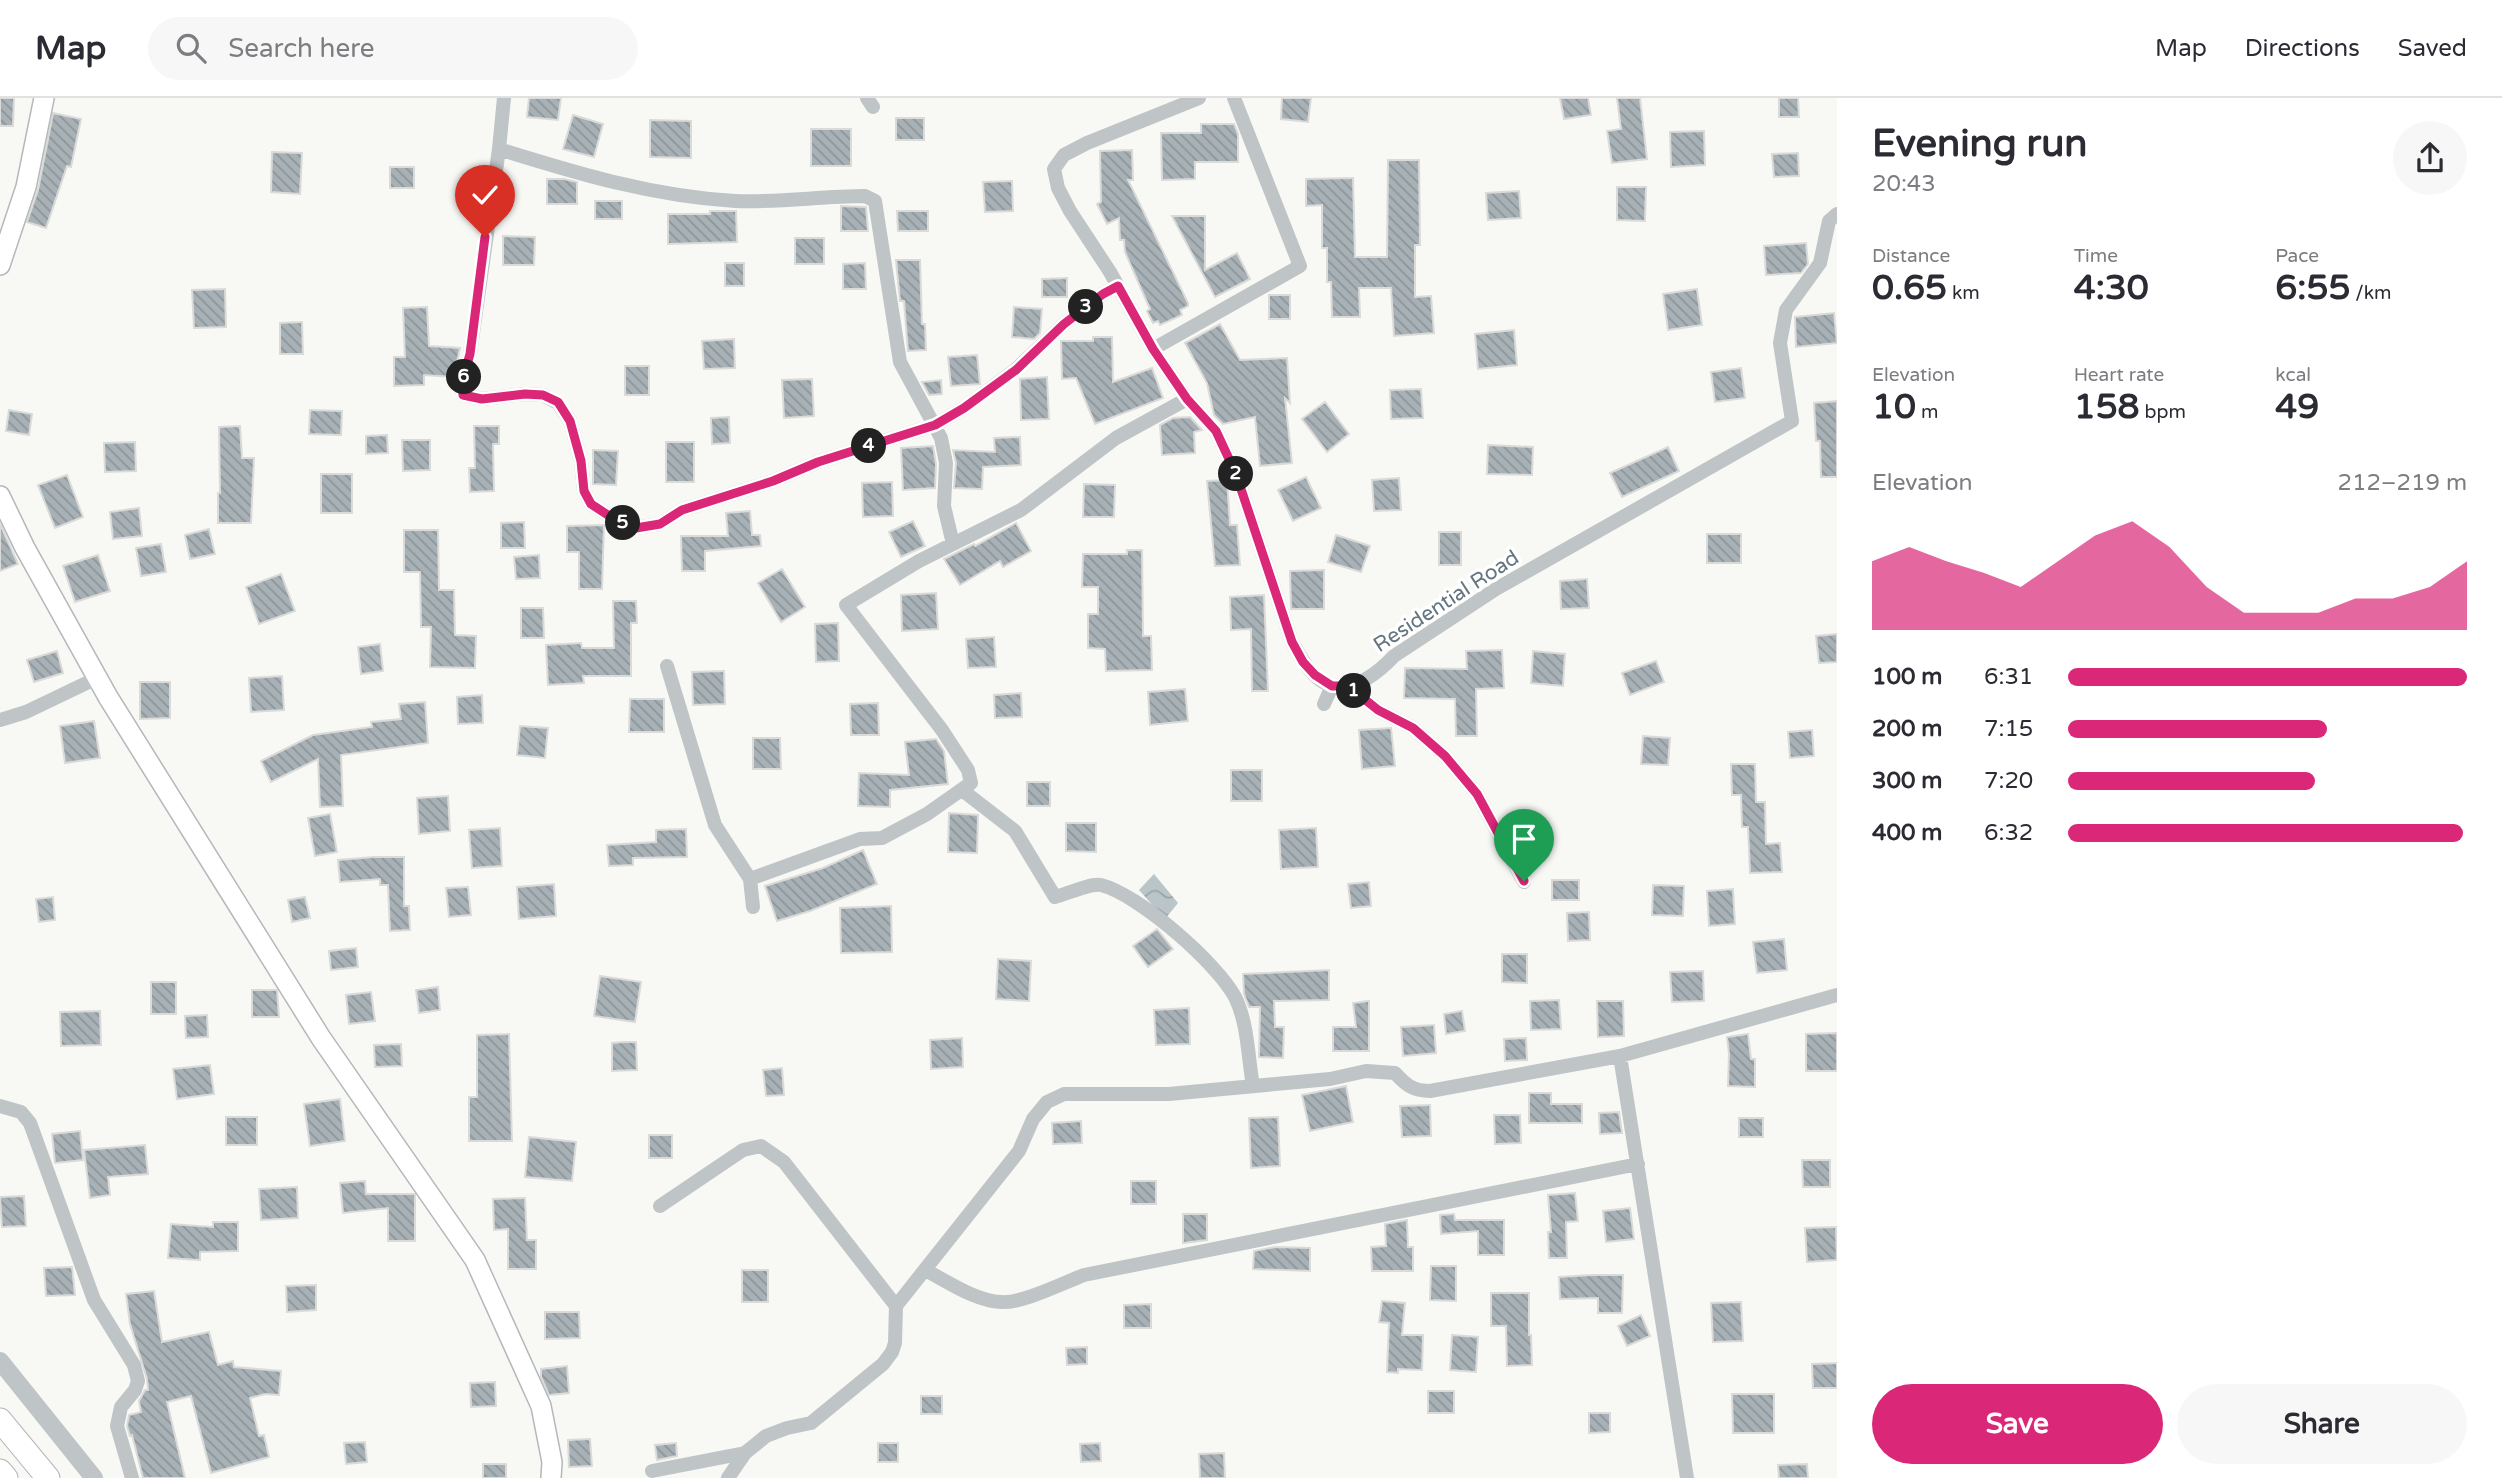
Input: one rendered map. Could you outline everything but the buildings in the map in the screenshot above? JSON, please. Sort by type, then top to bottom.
[{"type":"highway","points":[[0,1420],[48,1478]]},
{"type":"highway","points":[[0,1471],[6,1478]]},
{"type":"main road","points":[[0,265],[26,187],[44,98]]},
{"type":"main road","points":[[0,496],[25,548],[97,678],[321,1038],[475,1260],[541,1406],[552,1462],[551,1478]]},
{"type":"street","points":[[504,98],[470,354],[462,382],[463,395],[482,399],[525,394],[543,395],[558,402],[570,421],[581,461],[584,491],[591,504],[636,528],[660,524],[682,510],[773,481],[818,462],[935,425],[964,408],[1016,370],[1064,324],[1118,286]]},
{"type":"street","points":[[1199,98],[1064,155],[1054,169],[1058,188],[1070,211],[1118,286],[1153,349],[1187,399],[1216,431],[1236,474],[1292,642],[1303,662],[1315,675],[1332,686],[1324,704]]},
{"type":"street","points":[[1153,349],[1300,266],[1234,98]]},
{"type":"street","points":[[499,149],[562,169],[675,196],[738,201],[865,196],[876,201],[900,362],[941,438],[946,463],[944,506],[953,544]]},
{"type":"street","name":"Residential Road","points":[[1332,686],[1348,686],[1363,680],[1383,668],[1394,656],[1496,589],[1793,421],[1780,343],[1786,310],[1820,263],[1829,221],[1837,214]]},
{"type":"street","points":[[750,879],[860,839],[882,838],[927,814],[971,783],[968,769],[919,699],[846,606],[919,561],[1021,510],[1116,438],[1187,399]]},
{"type":"street","points":[[667,666],[715,825],[750,879],[753,907]]},
{"type":"street","points":[[0,720],[26,712],[97,678]]},
{"type":"street","points":[[1348,686],[1378,710],[1413,728],[1445,756],[1477,794],[1524,881]]},
{"type":"street","points":[[962,790],[1015,831],[1055,897],[1098,884],[1118,891],[1162,922],[1221,975],[1238,1008],[1253,1086]]},
{"type":"street","points":[[728,1478],[745,1453],[766,1436],[811,1423],[883,1364],[895,1343],[896,1306],[1020,1151],[1033,1119],[1047,1102],[1064,1094],[1169,1094],[1330,1079],[1366,1071],[1395,1073],[1416,1091],[1430,1091],[1620,1056],[1837,995]]},
{"type":"street","points":[[1620,1056],[1687,1478]]},
{"type":"street","points":[[0,1106],[21,1112],[30,1123],[94,1300],[134,1366],[138,1381],[135,1390],[121,1407],[117,1426],[132,1478]]},
{"type":"street","points":[[660,1206],[743,1150],[761,1146],[784,1162],[896,1306]]},
{"type":"street","points":[[925,1270],[974,1294],[1003,1303],[1022,1299],[1084,1275],[1638,1164]]},
{"type":"street","points":[[0,1361],[94,1478]]},
{"type":"street","points":[[652,1471],[745,1453]]},
{"type":"water","points":[[1154,874],[1178,903],[1165,919],[1139,890]]},
{"type":"route","points":[[485,237],[470,354],[462,382],[463,395],[482,399],[525,394],[543,395],[558,402],[570,421],[581,461],[584,491],[591,504],[617,521],[636,528],[660,524],[682,510],[773,481],[818,462],[935,425],[964,408],[1016,370],[1039,345],[1064,324],[1118,286],[1153,349],[1187,399],[1216,431],[1236,474],[1292,642],[1303,662],[1315,675],[1332,686],[1348,686],[1378,710],[1413,728],[1445,756],[1477,794],[1524,881]]}]
